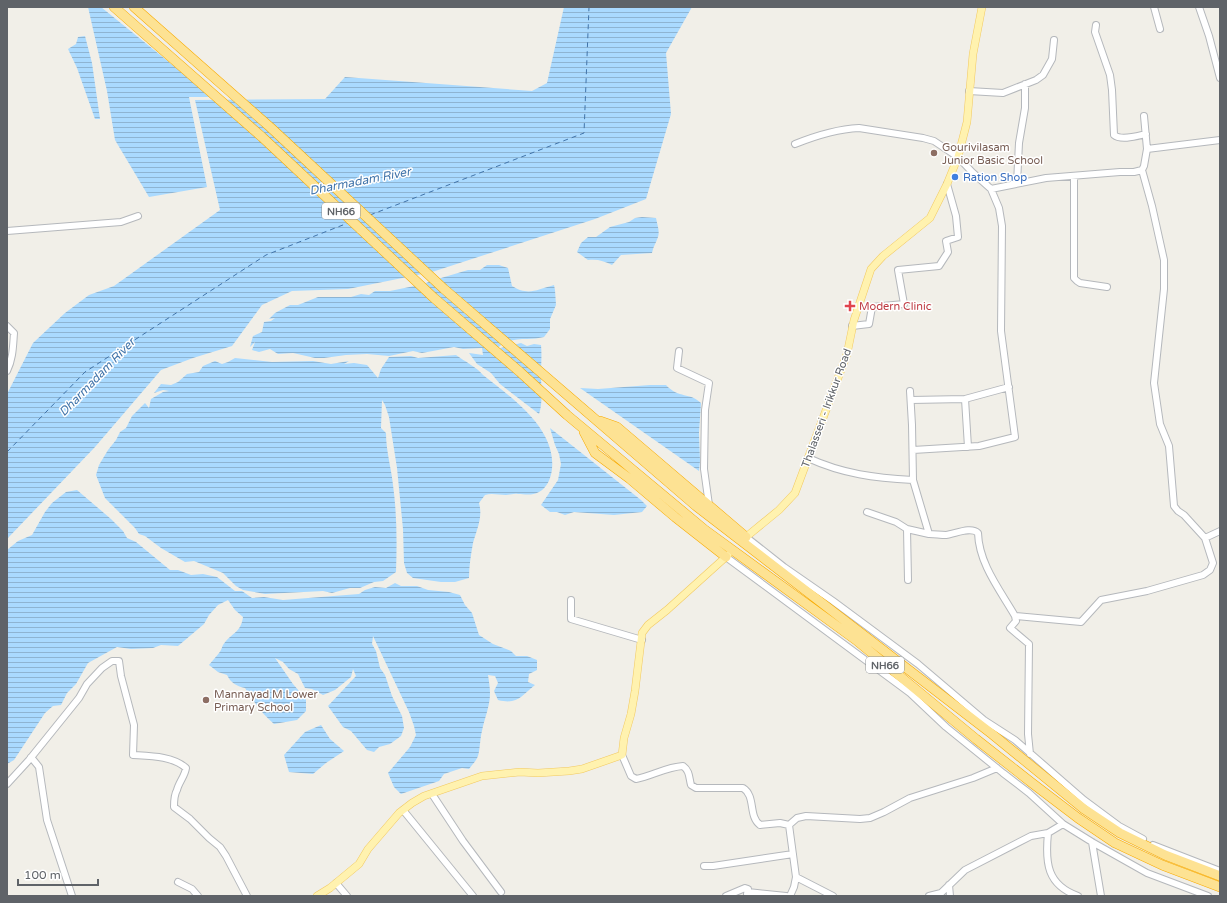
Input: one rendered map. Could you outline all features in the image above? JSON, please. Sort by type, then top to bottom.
[{"type":"highway","name":"NH66","points":[[114,7],[262,137],[434,298],[520,372],[566,415],[705,530],[856,640],[976,739],[1078,818],[1115,843],[1162,865],[1220,887]]},
{"type":"highway","name":"NH66","points":[[134,7],[270,127],[444,289],[716,522],[860,631],[992,734],[1084,809],[1120,833],[1165,855],[1220,876]]},
{"type":"highway","points":[[593,418],[616,427],[746,537]]},
{"type":"highway","points":[[582,428],[595,453],[630,479],[675,517],[727,556]]},
{"type":"main road","name":"Thalasseri - Irikkur Road","points":[[746,537],[779,510],[795,493],[846,354],[852,326],[871,269],[883,256],[930,218],[947,184],[958,157],[967,122],[973,54],[982,7]]},
{"type":"main road","points":[[317,896],[359,864],[368,849],[403,810],[424,796],[482,776],[520,772],[538,773],[569,771],[582,769],[622,755],[624,738],[631,714],[635,691],[642,633],[648,624],[672,606],[727,556]]},
{"type":"street","points":[[1154,7],[1160,29]]},
{"type":"street","points":[[1199,7],[1209,36],[1220,78]]},
{"type":"street","points":[[1096,25],[1095,32],[1110,75],[1114,135],[1117,138],[1123,138],[1146,134]]},
{"type":"street","points":[[969,91],[1003,93],[1036,80],[1044,74],[1048,68],[1052,59],[1054,40]]},
{"type":"street","points":[[1017,183],[1019,143],[1025,108],[1025,84]]},
{"type":"street","points":[[1015,616],[1081,622],[1101,600],[1147,591],[1203,575],[1210,570],[1213,563],[1205,538],[1184,515],[1178,512],[1174,506],[1169,446],[1160,424],[1157,407],[1154,383],[1164,289],[1164,260],[1142,170],[1147,149],[1144,116]]},
{"type":"street","points":[[794,144],[820,135],[859,128],[924,138],[934,142],[958,157],[991,189],[999,208],[1002,226],[1001,331],[1015,437],[979,446],[913,450]]},
{"type":"street","points":[[1147,149],[1220,140]]},
{"type":"street","points":[[991,189],[1046,178],[1074,177],[1142,170]]},
{"type":"street","points":[[1074,177],[1074,278],[1080,283],[1107,287]]},
{"type":"street","points":[[852,326],[869,324],[872,307],[904,304],[898,270],[939,266],[948,252],[946,241],[958,237],[956,216],[947,184]]},
{"type":"street","points":[[7,231],[121,222],[138,216]]},
{"type":"street","points":[[7,326],[14,333],[10,366],[7,371]]},
{"type":"street","points":[[679,351],[677,368],[709,383],[705,410],[704,469],[709,505]]},
{"type":"street","points":[[911,400],[964,399],[1009,387]]},
{"type":"street","points":[[910,391],[914,480],[929,534]]},
{"type":"street","points":[[964,399],[968,447]]},
{"type":"street","points":[[808,458],[822,465],[865,476],[914,480]]},
{"type":"street","points":[[867,512],[896,522],[907,529],[929,534],[946,535],[970,530],[975,530],[978,533],[978,542],[988,570],[1015,616],[1016,621],[1010,628],[1029,644],[1028,734],[1030,754]]},
{"type":"street","points":[[907,529],[908,580]]},
{"type":"street","points":[[1205,538],[1220,531]]},
{"type":"street","points":[[746,537],[784,567],[918,664],[984,720],[1015,740],[1084,800],[1119,826],[1151,844],[1220,871]]},
{"type":"street","points":[[727,556],[910,693],[946,727],[1029,793],[1063,824],[1147,873],[1208,896]]},
{"type":"street","points":[[571,600],[572,619],[642,640]]},
{"type":"street","points":[[7,784],[79,698],[87,684],[97,673],[112,661],[119,661],[121,676],[134,725],[133,755],[174,761],[186,768],[186,772],[174,798],[174,807],[190,819],[220,847],[247,896]]},
{"type":"street","points":[[622,755],[631,776],[636,779],[667,768],[683,766],[687,769],[690,785],[696,788],[743,788],[746,790],[749,794],[756,822],[760,825],[780,823],[789,825]]},
{"type":"street","points":[[31,757],[39,767],[47,820],[72,896]]},
{"type":"street","points":[[789,825],[797,818],[806,816],[860,820],[870,818],[910,798],[973,778],[996,768]]},
{"type":"street","points":[[432,794],[463,841],[501,892]]},
{"type":"street","points":[[403,810],[473,896]]},
{"type":"street","points":[[929,896],[941,893],[965,870],[1031,836],[1048,833],[1063,824]]},
{"type":"street","points":[[789,825],[796,877],[790,896]]},
{"type":"street","points":[[1048,833],[1048,866],[1052,878],[1058,885],[1069,893],[1078,896]]},
{"type":"street","points":[[1092,842],[1101,896]]},
{"type":"street","points":[[704,866],[713,866],[793,854]]},
{"type":"street","points":[[796,877],[833,896]]},
{"type":"street","points":[[178,882],[192,889],[198,896]]},
{"type":"street","points":[[336,883],[347,896]]},
{"type":"street","points":[[949,886],[950,896]]},
{"type":"street","points":[[726,896],[745,888],[748,889],[747,894],[786,896]]},
{"type":"water","points":[[88,7],[101,7],[212,97],[189,97],[207,187],[149,197],[115,140],[107,91]]},
{"type":"water","name":"Dharmadam River","points":[[564,7],[692,7],[666,53],[671,114],[646,199],[595,219],[432,272],[348,289],[292,291],[262,305],[232,346],[161,370],[95,447],[7,539],[7,394],[33,343],[65,313],[89,295],[114,286],[220,210],[195,100],[325,99],[345,77],[532,91],[547,83]]},
{"type":"water","points":[[85,36],[92,63],[100,119],[95,119],[77,68],[68,49],[76,44],[78,37]]},
{"type":"water","points":[[642,217],[656,218],[659,235],[652,253],[621,255],[612,265],[606,262],[588,260],[577,252],[581,243],[588,237],[596,237],[610,227]]},
{"type":"water","points":[[487,265],[499,265],[508,268],[512,286],[523,291],[532,291],[554,285],[556,305],[550,319],[550,329],[544,337],[511,341],[497,349],[521,343],[527,346],[534,344],[541,345],[541,400],[539,414],[500,384],[491,373],[477,364],[469,353],[483,355],[482,348],[463,349],[454,347],[422,353],[413,351],[389,356],[367,354],[315,358],[293,353],[278,354],[270,349],[259,352],[252,350],[255,342],[250,347],[253,336],[262,332],[264,322],[271,321],[275,318],[269,319],[275,313],[290,305],[298,305],[318,297],[351,297],[361,294],[369,295],[375,291],[390,291],[424,284],[468,270],[480,270]]},
{"type":"water","points":[[456,355],[478,370],[530,415],[540,427],[547,440],[551,454],[552,469],[551,476],[546,485],[542,490],[536,493],[485,495],[479,503],[480,518],[473,543],[469,578],[455,582],[441,582],[413,578],[407,573],[404,563],[403,529],[397,468],[389,417],[382,400],[381,428],[386,433],[395,507],[397,539],[396,572],[383,581],[374,582],[360,588],[350,588],[332,593],[323,591],[265,594],[243,590],[236,586],[223,573],[194,561],[185,562],[161,548],[145,536],[139,534],[135,528],[105,498],[96,475],[99,465],[108,450],[120,432],[126,428],[132,416],[145,403],[149,408],[151,399],[163,392],[169,391],[163,390],[154,393],[161,384],[171,385],[178,382],[187,374],[199,372],[203,366],[215,361],[222,364],[235,358],[272,362],[313,361],[331,364],[349,361],[344,364],[354,363],[367,365],[378,378],[381,369],[389,357],[411,356],[418,358]]},
{"type":"water","points":[[666,385],[675,392],[693,398],[701,403],[699,471],[580,388],[598,389]]},
{"type":"water","points":[[550,428],[641,500],[647,506],[642,512],[614,515],[574,512],[565,515],[557,512],[550,512],[541,505],[558,480],[561,464]]},
{"type":"water","points":[[77,490],[111,519],[123,531],[127,538],[136,542],[170,570],[178,570],[191,575],[203,574],[217,577],[235,591],[242,591],[252,598],[264,597],[283,600],[359,594],[365,590],[375,587],[386,588],[395,583],[401,586],[417,586],[428,590],[449,592],[460,595],[465,605],[472,613],[479,635],[493,644],[511,651],[516,656],[527,656],[537,660],[537,670],[529,674],[528,682],[535,685],[515,700],[498,700],[494,691],[498,683],[495,676],[488,675],[490,699],[481,734],[479,753],[475,761],[469,769],[462,768],[444,774],[439,781],[401,794],[394,787],[388,773],[410,747],[416,735],[409,712],[373,636],[372,644],[376,651],[380,668],[385,675],[392,696],[402,716],[404,728],[401,736],[390,744],[379,747],[374,752],[367,750],[351,731],[343,727],[328,706],[356,676],[353,669],[351,677],[335,690],[323,695],[312,689],[305,688],[298,674],[289,669],[283,662],[275,658],[293,684],[306,699],[306,711],[297,720],[274,724],[262,712],[245,688],[234,684],[227,675],[218,672],[209,665],[220,652],[226,641],[238,630],[242,622],[243,617],[235,610],[228,600],[218,605],[209,615],[204,624],[178,646],[161,645],[153,648],[131,649],[117,647],[88,663],[76,684],[67,693],[61,705],[53,706],[45,713],[14,760],[7,764],[7,550],[18,541],[32,535],[52,503],[66,492]]},
{"type":"water","points":[[321,725],[330,739],[344,751],[313,774],[289,772],[284,755],[305,732]]},
{"type":"ferry route","points":[[370,215],[584,133],[589,7]]},
{"type":"ferry route","points":[[7,452],[85,372],[266,255],[348,223]]},
{"type":"place","name":"Gourivilasam Junior Basic School","points":[[934,153]]},
{"type":"place","name":"Ration Shop","points":[[955,177]]},
{"type":"place","name":"Modern Clinic","points":[[850,306]]},
{"type":"place","name":"Mannayad M Lower Primary School","points":[[206,700]]}]
